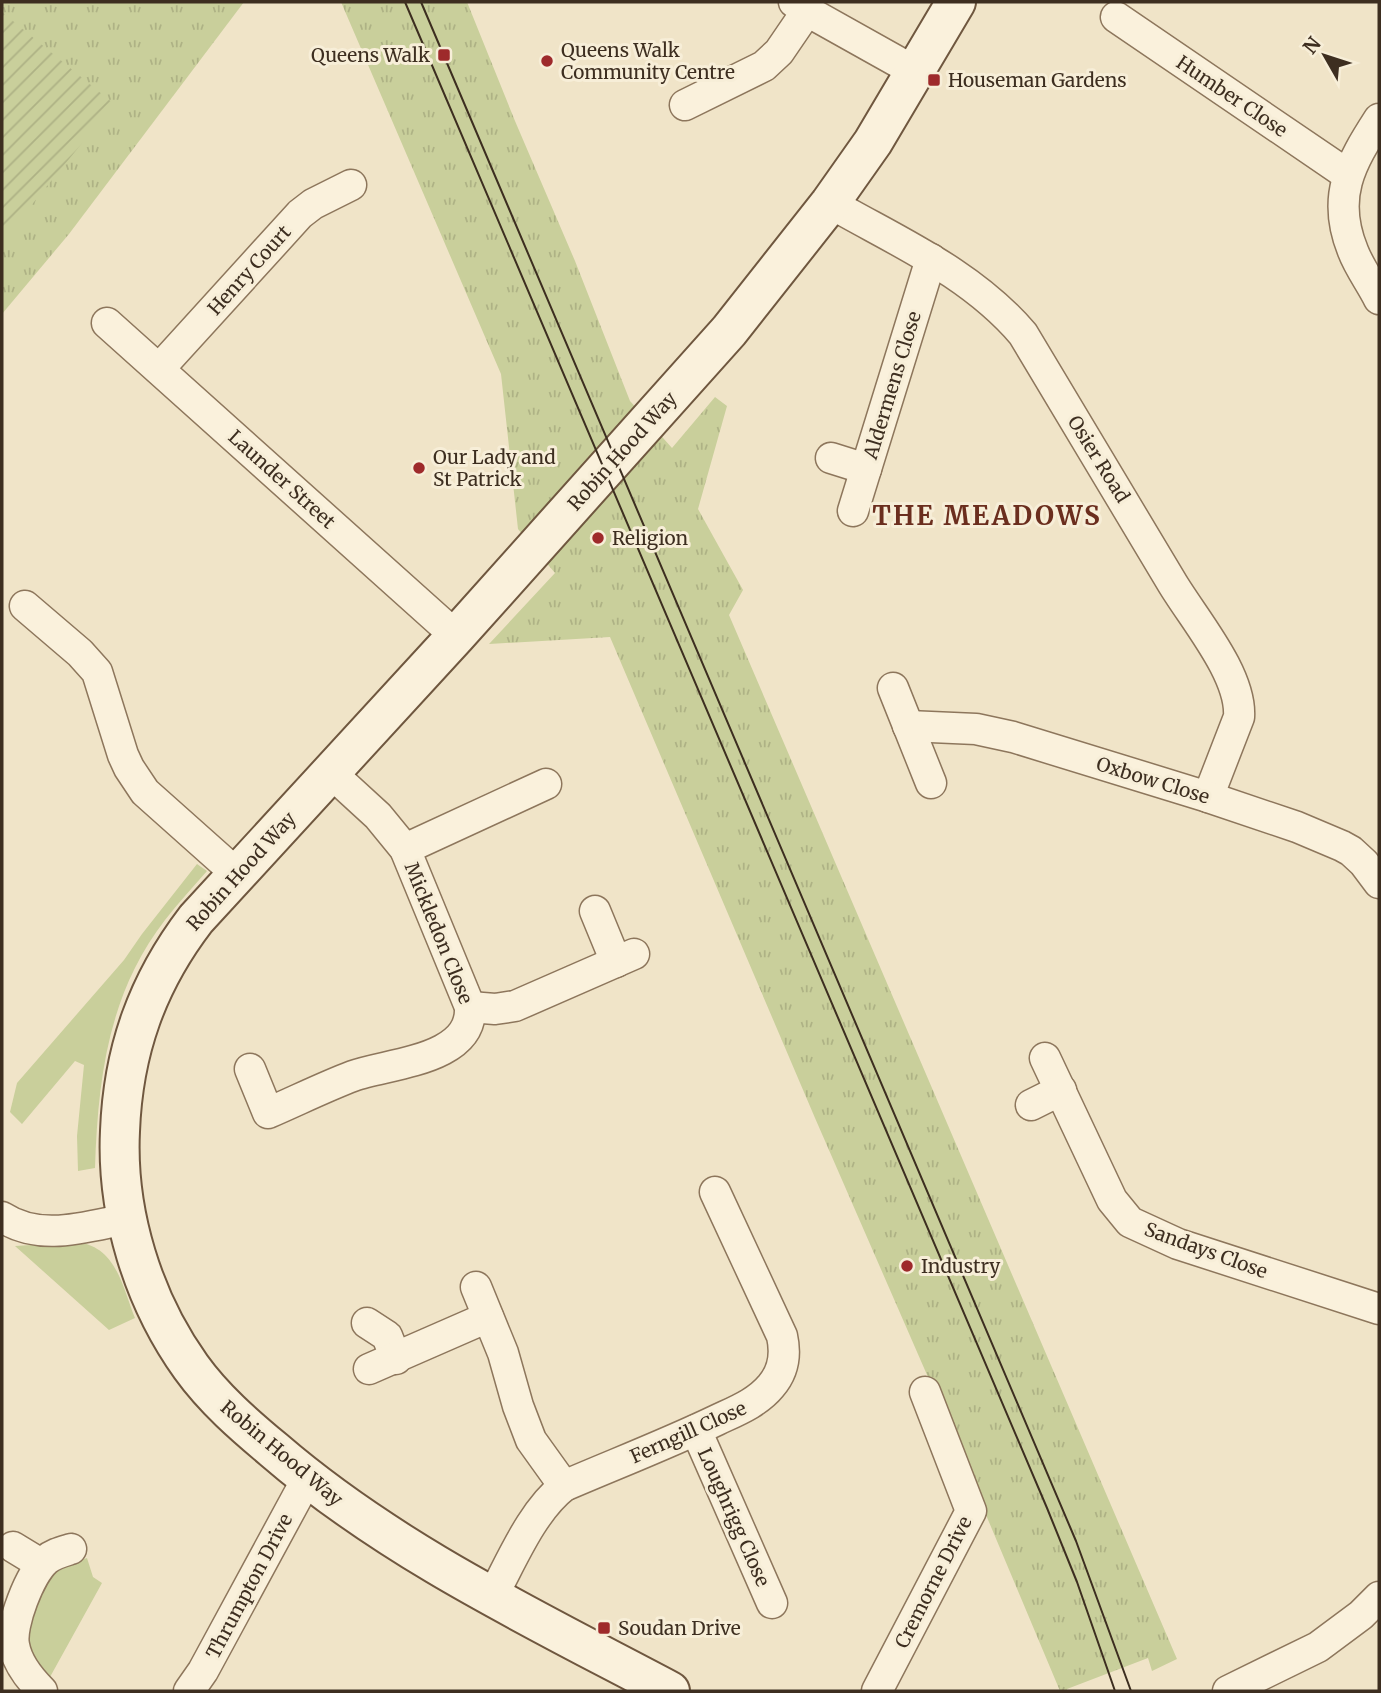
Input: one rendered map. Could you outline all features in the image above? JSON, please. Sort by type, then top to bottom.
[{"type":"street","name":"Robin Hood Way","points":[[670,1691],[412,1551],[307,1479],[217,1398],[191,1367],[170,1334],[151,1296],[126,1219],[118,1155],[121,1094],[131,1047],[153,986],[174,948],[196,919],[456,636],[729,331],[830,203],[873,142],[956,2]]},
{"type":"street","points":[[685,105],[764,66],[779,52],[800,7],[916,72]]},
{"type":"street","name":"Humber Close","points":[[1116,17],[1348,175]]},
{"type":"street","points":[[1379,119],[1348,175],[1343,214],[1353,252],[1379,299]]},
{"type":"street","name":"Henry Court","points":[[159,369],[300,214],[313,204],[351,185]]},
{"type":"street","name":"Osier Road","points":[[830,203],[931,259],[982,293],[1001,309],[1023,334],[1172,583],[1209,638],[1233,683],[1238,699],[1239,717],[1208,797]]},
{"type":"street","name":"Aldermens Close","points":[[853,511],[931,259]]},
{"type":"street","name":"Launder Street","points":[[107,323],[456,636]]},
{"type":"street","points":[[831,458],[866,469]]},
{"type":"street","points":[[25,606],[80,653],[97,672],[123,755],[145,792],[237,874]]},
{"type":"street","points":[[893,688],[931,783]]},
{"type":"street","name":"Oxbow Close","points":[[908,726],[976,729],[1013,737],[1208,797],[1297,827],[1342,846],[1364,863],[1379,883]]},
{"type":"street","name":"Mickledon Close","points":[[250,1069],[268,1113],[355,1075],[423,1059],[440,1051],[457,1038],[467,1024],[470,1007],[405,849],[378,816],[330,772]]},
{"type":"street","points":[[405,849],[546,784]]},
{"type":"street","points":[[470,1007],[495,1009],[515,1006],[625,958],[595,911]]},
{"type":"street","name":"Sandays Close","points":[[1045,1058],[1112,1200],[1130,1222],[1178,1244],[1379,1309]]},
{"type":"street","points":[[1031,1105],[1061,1090]]},
{"type":"street","name":"Ferngill Close","points":[[493,1595],[541,1509],[552,1495],[564,1486],[753,1403],[771,1387],[780,1373],[785,1350],[782,1336],[715,1192]]},
{"type":"street","points":[[2,1217],[10,1223],[43,1232],[126,1219]]},
{"type":"street","points":[[476,1287],[503,1353],[531,1440],[564,1486]]},
{"type":"street","points":[[367,1323],[387,1336],[382,1364],[488,1317]]},
{"type":"street","name":"Cremorne Drive","points":[[877,1691],[971,1511],[925,1392]]},
{"type":"street","name":"Loughrigg Close","points":[[696,1430],[772,1603]]},
{"type":"street","name":"Thrumpton Drive","points":[[189,1691],[203,1671],[307,1479]]},
{"type":"street","points":[[13,1547],[41,1564]]},
{"type":"street","points":[[42,1691],[18,1659],[13,1630],[41,1564],[57,1553],[71,1549]]},
{"type":"street","points":[[1228,1691],[1318,1647],[1361,1615],[1379,1597]]},
{"type":"green space","points":[[2,2],[244,2],[69,234],[2,314]]},
{"type":"green space","points":[[341,2],[467,2],[630,401],[672,448],[715,397],[727,406],[698,509],[743,590],[729,615],[1177,1659],[1152,1671],[1148,1658],[1067,1691],[1060,1691],[610,637],[489,644],[555,573],[518,529],[501,374]]},
{"type":"green space","points":[[2,12],[114,104],[7,235],[2,230]]},
{"type":"green space","points":[[197,864],[207,871],[170,914],[130,977],[110,1038],[103,1070],[95,1168],[78,1171],[77,1136],[84,1065],[75,1061],[22,1124],[10,1112],[17,1083],[124,960]]},
{"type":"green space","points":[[78,1242],[102,1252],[110,1260],[122,1281],[135,1318],[109,1330],[15,1246]]},
{"type":"green space","points":[[87,1558],[93,1577],[102,1583],[50,1677],[29,1655],[28,1624],[44,1586],[57,1568]]},
{"type":"tram line","points":[[405,2],[1047,1508],[1077,1582],[1115,1691]]},
{"type":"tram line","points":[[421,2],[1076,1541],[1131,1691]]},
{"type":"place","name":"Queens Walk","points":[[444,55]]},
{"type":"place","name":"Queens Walk Community Centre","points":[[547,61]]},
{"type":"place","name":"Houseman Gardens","points":[[934,80]]},
{"type":"place","name":"Our Lady and St Patrick","points":[[419,468]]},
{"type":"place","name":"Religion","points":[[598,538]]},
{"type":"place","name":"Industry","points":[[907,1266]]},
{"type":"place","name":"Soudan Drive","points":[[604,1628]]},
{"type":"district","name":"THE MEADOWS","points":[[987,516]]}]
